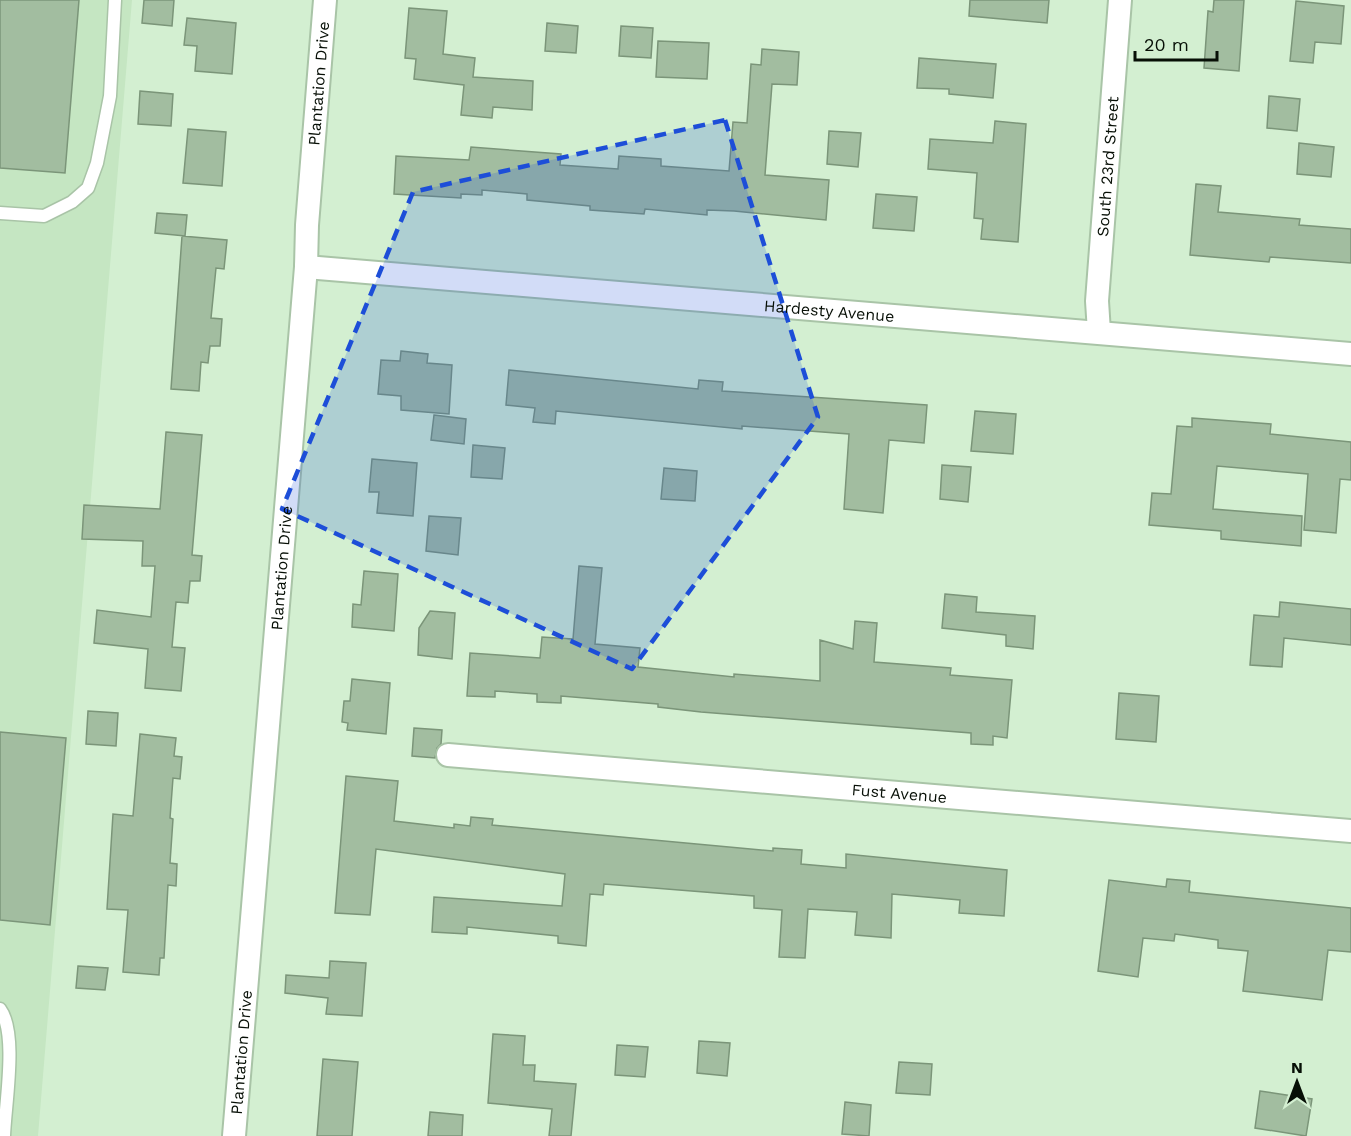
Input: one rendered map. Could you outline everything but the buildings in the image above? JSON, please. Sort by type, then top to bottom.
[{"type":"street","name":"Plantation Drive","points":[[234,1136],[306,267],[307,225],[325,0]]},
{"type":"street","name":"South 23rd Street","points":[[1099,332],[1097,301],[1120,0]]},
{"type":"street","name":"Hardesty Avenue","points":[[306,267],[1351,354]]},
{"type":"street","name":"Fust Avenue","points":[[448,755],[1351,831]]},
{"type":"lane","points":[[0,213],[44,216],[72,202],[88,188],[98,162],[110,96],[115,0]]},
{"type":"lane","points":[[0,1009],[6,1016],[9,1045],[4,1136]]},
{"type":"highlighted area","points":[[725,120],[818,417],[632,669],[282,509],[413,192]]},
{"type":"shaded area","points":[[0,0],[132,0],[38,1136],[0,1136]]}]
